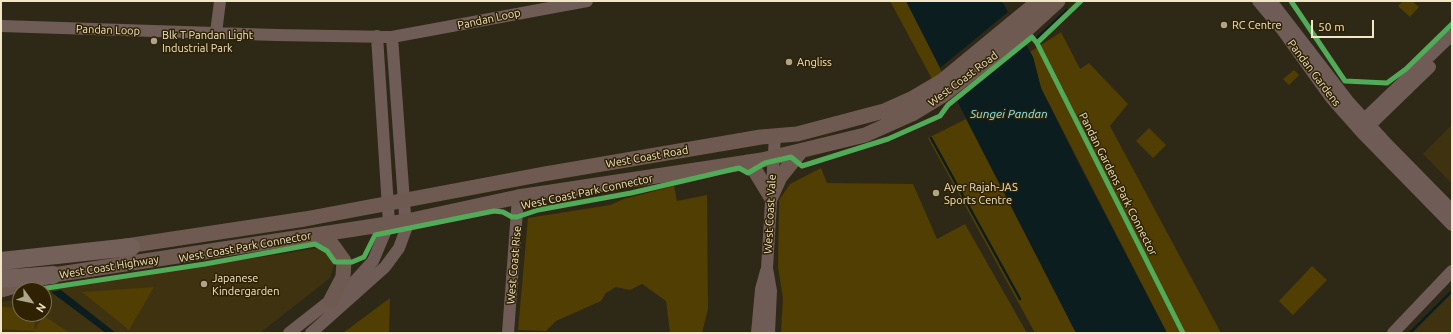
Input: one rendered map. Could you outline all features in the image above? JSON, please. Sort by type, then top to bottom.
[{"type":"highway","points":[[1,261],[131,247]]},
{"type":"highway","points":[[1,279],[53,275]]},
{"type":"main road","name":"West Coast Road","points":[[1019,27],[1040,1]]},
{"type":"main road","name":"West Coast Road","points":[[407,221],[518,197],[774,157],[865,135],[912,114],[1019,27],[1058,1]]},
{"type":"main road","name":"West Coast Road","points":[[405,201],[544,174],[775,136],[797,134],[884,111],[913,98],[945,87]]},
{"type":"main road","points":[[771,197],[780,177],[801,151]]},
{"type":"main road","points":[[747,162],[754,169],[771,197]]},
{"type":"main road","name":"West Coast Highway","points":[[1,253],[131,247],[405,201]]},
{"type":"main road","name":"West Coast Highway","points":[[1,290],[53,275],[298,236],[407,221]]},
{"type":"main road","points":[[298,236],[321,238],[329,241],[344,261],[343,277],[331,300]]},
{"type":"street","points":[[216,33],[220,1]]},
{"type":"street","name":"Pandan Loop","points":[[1,26],[216,33],[392,36],[453,27],[528,11],[587,1]]},
{"type":"street","name":"Pandan Gardens","points":[[1258,1],[1283,31],[1332,98],[1363,126],[1387,144],[1452,210]]},
{"type":"street","name":"Pandan Gardens","points":[[1271,1],[1348,101],[1363,126],[1452,225]]},
{"type":"street","points":[[1363,126],[1452,35]]},
{"type":"street","points":[[289,333],[354,282],[373,261],[389,223],[378,36]]},
{"type":"street","points":[[311,333],[378,275],[399,248],[406,229],[407,221],[392,36]]},
{"type":"street","points":[[1348,101],[1363,108],[1382,107],[1452,46]]},
{"type":"street","points":[[1382,107],[1380,128],[1387,144]]},
{"type":"street","name":"West Coast Vale","points":[[757,333],[761,289],[767,268],[775,136]]},
{"type":"street","name":"West Coast Rise","points":[[508,333],[518,197]]},
{"type":"street","name":"West Coast Vale","points":[[767,268],[771,291],[769,333]]},
{"type":"street","points":[[1393,333],[1452,271]]},
{"type":"shaded area","points":[[890,1],[906,1],[942,72],[932,79]]},
{"type":"shaded area","points":[[1403,1],[1412,1],[1419,7],[1410,17],[1398,6]]},
{"type":"shaded area","points":[[1061,32],[1080,69],[1089,63],[1128,104],[1110,126],[1221,333],[1167,333],[1041,88],[1033,57],[1030,52]]},
{"type":"shaded area","points":[[1294,70],[1299,75],[1289,85],[1283,79]]},
{"type":"shaded area","points":[[966,119],[1076,333],[1035,333],[928,138]]},
{"type":"shaded area","points":[[1452,125],[1452,184],[1423,154]]},
{"type":"shaded area","points":[[1149,128],[1166,145],[1153,158],[1136,141]]},
{"type":"shaded area","points":[[821,168],[827,183],[913,184],[937,239],[965,224],[1027,333],[781,333],[783,298],[778,267],[779,200],[790,184]]},
{"type":"shaded area","points":[[674,186],[677,201],[707,195],[708,309],[702,333],[670,333],[666,301],[642,284],[630,290],[616,287],[606,293],[601,301],[556,321],[546,331],[518,330],[528,218],[610,205],[624,199]]},
{"type":"shaded area","name":"Japanese Kindergarden","points":[[319,248],[329,255],[334,265],[330,278],[260,333],[1,332],[1,302],[12,300],[12,322],[52,322],[52,290]]},
{"type":"shaded area","points":[[1312,266],[1327,280],[1293,315],[1279,301]]},
{"type":"shaded area","points":[[154,287],[129,330],[82,292]]},
{"type":"shaded area","points":[[1452,291],[1452,333],[1410,333]]},
{"type":"shaded area","points":[[390,298],[389,333],[343,333]]},
{"type":"shaded area","points":[[1,307],[12,308],[12,322],[35,322],[34,330],[40,322],[52,321],[70,333],[36,333],[33,331],[1,329]]},
{"type":"water","name":"Sungei Pandan","points":[[906,1],[1001,1],[1003,3],[1033,57],[1041,88],[1167,333],[1076,333]]},
{"type":"water","points":[[61,290],[116,333],[106,333],[52,292]]},
{"type":"pier","points":[[1008,12],[1025,44],[956,101],[940,68]]},
{"type":"waterway","points":[[1037,38],[1067,10]]},
{"type":"waterway","points":[[931,138],[1020,299]]},
{"type":"waterway","points":[[1410,333],[1452,291]]},
{"type":"cycle path","name":"West Coast Park Connector","points":[[52,287],[205,264],[315,244],[327,251],[335,262],[352,262],[364,257],[375,235],[494,211],[503,212],[512,217],[517,217],[538,210],[631,193],[739,168],[748,173],[765,163],[791,157],[802,166],[888,139],[940,116],[948,105],[1032,37],[1037,43],[1081,1]]},
{"type":"cycle path","points":[[1291,1],[1345,81],[1387,83],[1406,69],[1452,24]]},
{"type":"cycle path","name":"Pandan Gardens Park Connector","points":[[1037,43],[1183,333]]},
{"type":"place","name":"RC Centre","points":[[1224,25]]},
{"type":"place","name":"Blk T Pandan Light Industrial Park","points":[[154,41]]},
{"type":"place","name":"Angliss","points":[[789,62]]},
{"type":"place","name":"Ayer Rajah-JAS Sports Centre","points":[[936,193]]},
{"type":"place","name":"Japanese Kindergarden","points":[[204,284]]}]
